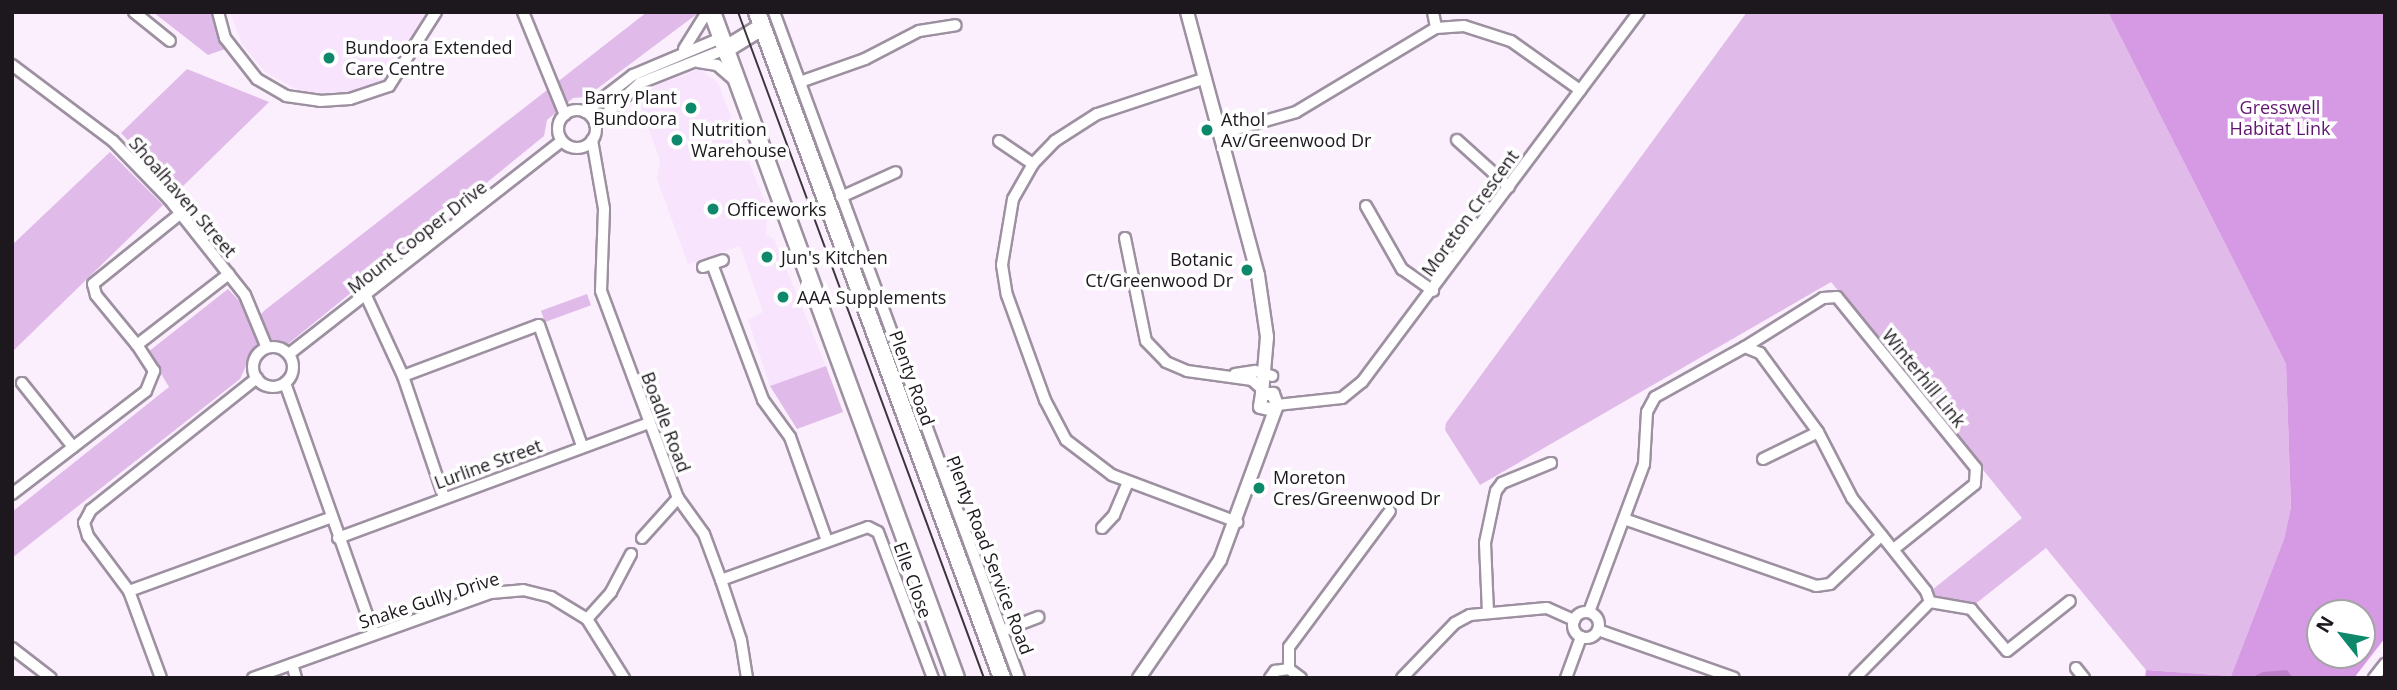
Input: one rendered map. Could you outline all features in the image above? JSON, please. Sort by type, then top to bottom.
[{"type":"highway","points":[[710,12],[956,678]]},
{"type":"highway","points":[[723,44],[759,20]]},
{"type":"highway","name":"Plenty Road","points":[[759,20],[867,289],[1002,678]]},
{"type":"street","points":[[134,12],[170,41]]},
{"type":"street","points":[[218,12],[225,37],[257,79],[296,99],[350,99],[380,91],[401,74],[436,12]]},
{"type":"street","points":[[523,12],[565,114],[558,130],[562,141],[578,148],[597,168]]},
{"type":"street","points":[[681,52],[710,12]]},
{"type":"street","name":"Plenty Road Service Road","points":[[774,12],[841,197],[867,289],[1018,678]]},
{"type":"street","points":[[1139,678],[1199,596],[1237,522],[1262,439],[1269,400],[1266,337],[1258,275],[1187,12]]},
{"type":"street","points":[[1433,12],[1436,27]]},
{"type":"street","name":"Moreton Crescent","points":[[1224,375],[1252,380],[1269,400],[1306,402],[1342,398],[1362,383],[1639,12]]},
{"type":"street","points":[[800,82],[865,60],[919,31],[956,25]]},
{"type":"street","points":[[1219,134],[1296,112],[1436,27],[1464,26],[1511,41],[1580,90]]},
{"type":"street","points":[[565,114],[585,112],[633,75],[681,52],[723,44]]},
{"type":"street","points":[[578,148],[592,140],[595,124],[640,83],[690,62],[723,44]]},
{"type":"street","points":[[690,62],[718,65],[739,87]]},
{"type":"street","name":"Shoalhaven Street","points":[[12,65],[113,141],[181,213],[252,308],[267,348]]},
{"type":"street","points":[[1203,79],[1084,120],[1033,164],[1013,199],[1004,232],[1002,265],[1007,295],[1059,430],[1085,458],[1128,482],[1237,522]]},
{"type":"street","points":[[585,112],[595,124]]},
{"type":"street","name":"Boadle Road","points":[[592,140],[604,209],[599,280],[678,498],[704,534],[741,640],[747,678]]},
{"type":"street","points":[[1457,140],[1509,187]]},
{"type":"street","name":"Mount Cooper Drive","points":[[289,354],[367,298],[562,141]]},
{"type":"street","points":[[999,141],[1033,164]]},
{"type":"street","points":[[841,197],[896,172]]},
{"type":"street","points":[[1366,206],[1402,269],[1433,291]]},
{"type":"street","points":[[12,494],[151,384],[154,371],[137,345],[96,295],[93,284],[181,213]]},
{"type":"street","points":[[1125,238],[1146,341],[1166,362],[1187,371],[1224,375],[1269,374]]},
{"type":"street","points":[[713,264],[763,400],[790,437],[827,541]]},
{"type":"street","points":[[137,345],[229,274]]},
{"type":"street","name":"Winterhill Link","points":[[1745,348],[1823,298],[1836,297],[1976,468],[1975,484],[1894,549]]},
{"type":"street","points":[[367,298],[403,376],[444,497]]},
{"type":"street","points":[[403,376],[539,325],[582,446]]},
{"type":"street","points":[[285,383],[267,386],[257,378],[255,360],[267,348],[289,354],[293,368],[285,383],[330,518],[373,634]]},
{"type":"street","points":[[1574,620],[1589,612],[1644,464],[1647,412],[1655,397],[1745,348],[1760,353],[1818,432],[1852,498],[1894,549],[1930,602],[1971,609],[2007,650],[2070,601]]},
{"type":"street","points":[[161,678],[129,590],[88,536],[84,523],[91,510],[257,378]]},
{"type":"street","points":[[22,383],[73,447]]},
{"type":"street","name":"Lurline Street","points":[[338,538],[649,423]]},
{"type":"street","points":[[1763,459],[1818,432]]},
{"type":"street","points":[[1488,612],[1485,543],[1496,491],[1502,483],[1551,463]]},
{"type":"street","points":[[1102,528],[1114,515],[1128,482]]},
{"type":"street","points":[[642,538],[678,498]]},
{"type":"street","points":[[1289,669],[1289,647],[1391,511]]},
{"type":"street","points":[[129,590],[330,518]]},
{"type":"street","points":[[1624,519],[1816,586],[1830,584],[1882,535]]},
{"type":"street","name":"Elle Close","points":[[721,580],[868,527],[878,532],[933,678]]},
{"type":"street","points":[[587,619],[611,592],[631,554]]},
{"type":"street","name":"Snake Gully Drive","points":[[253,678],[504,590],[551,597],[587,619],[624,678]]},
{"type":"street","points":[[1856,678],[1930,602]]},
{"type":"street","points":[[1406,677],[1455,623],[1488,612],[1547,608],[1574,620]]},
{"type":"street","points":[[1574,620],[1574,630],[1581,637],[1591,637],[1598,630],[1598,621],[1589,612]]},
{"type":"street","points":[[1002,631],[1038,617]]},
{"type":"street","points":[[1598,630],[1734,678]]},
{"type":"street","points":[[1566,678],[1581,637]]},
{"type":"street","points":[[12,648],[51,678]]},
{"type":"street","points":[[292,664],[296,678]]},
{"type":"street","points":[[2374,678],[2385,664]]},
{"type":"street","points":[[2076,668],[2084,678]]},
{"type":"street","points":[[1270,678],[1275,671],[1289,669],[1301,678]]},
{"type":"shaded area","points":[[153,12],[212,12],[225,49],[208,55]]},
{"type":"shaded area","name":"Bundoora Extended Care Centre","points":[[230,12],[430,12],[396,73],[382,85],[346,93],[302,92],[265,72],[242,44]]},
{"type":"shaded area","points":[[647,12],[697,14],[586,97],[573,98],[547,120],[544,136],[288,344],[276,342],[253,351],[240,379],[12,558],[12,512],[169,387],[148,352],[228,289],[243,305],[250,326],[265,310]]},
{"type":"shaded area","points":[[1747,12],[2108,12],[2286,364],[2291,507],[2284,539],[2231,676],[2146,670],[2046,548],[1974,605],[1940,601],[1932,590],[2022,518],[1831,282],[1480,485],[1445,430],[1446,423]]},
{"type":"shaded area","points":[[187,69],[269,102],[177,192],[121,133]]},
{"type":"shaded area","points":[[700,69],[718,83],[767,207],[766,235],[774,239],[826,366],[770,386],[748,320],[763,312],[740,246],[688,264],[657,179],[660,160],[638,99],[657,85]]},
{"type":"shaded area","points":[[110,152],[163,205],[12,352],[12,245]]},
{"type":"shaded area","points":[[587,294],[591,305],[545,322],[541,311]]},
{"type":"shaded area","points":[[826,366],[843,412],[797,429],[770,386]]},
{"type":"shaded area","points":[[2287,670],[2293,678],[2251,678],[2263,672]]},
{"type":"green space","name":"Gresswell Habitat Link","points":[[2108,12],[2385,12],[2385,638],[2376,650],[2376,599],[2306,599],[2306,669],[2361,669],[2354,678],[2145,678],[2146,670],[2231,676],[2284,539],[2291,507],[2286,364]]},
{"type":"tram line","points":[[738,12],[984,678]]},
{"type":"place","name":"Bundoora Extended Care Centre","points":[[329,58]]},
{"type":"place","name":"Barry Plant Bundoora","points":[[691,108]]},
{"type":"place","name":"Athol Av/Greenwood Dr","points":[[1207,130]]},
{"type":"place","name":"Nutrition Warehouse","points":[[677,140]]},
{"type":"place","name":"Officeworks","points":[[713,209]]},
{"type":"place","name":"Jun's Kitchen","points":[[767,257]]},
{"type":"place","name":"Botanic Ct/Greenwood Dr","points":[[1247,270]]},
{"type":"place","name":"AAA Supplements","points":[[783,297]]},
{"type":"place","name":"Moreton Cres/Greenwood Dr","points":[[1259,488]]}]
